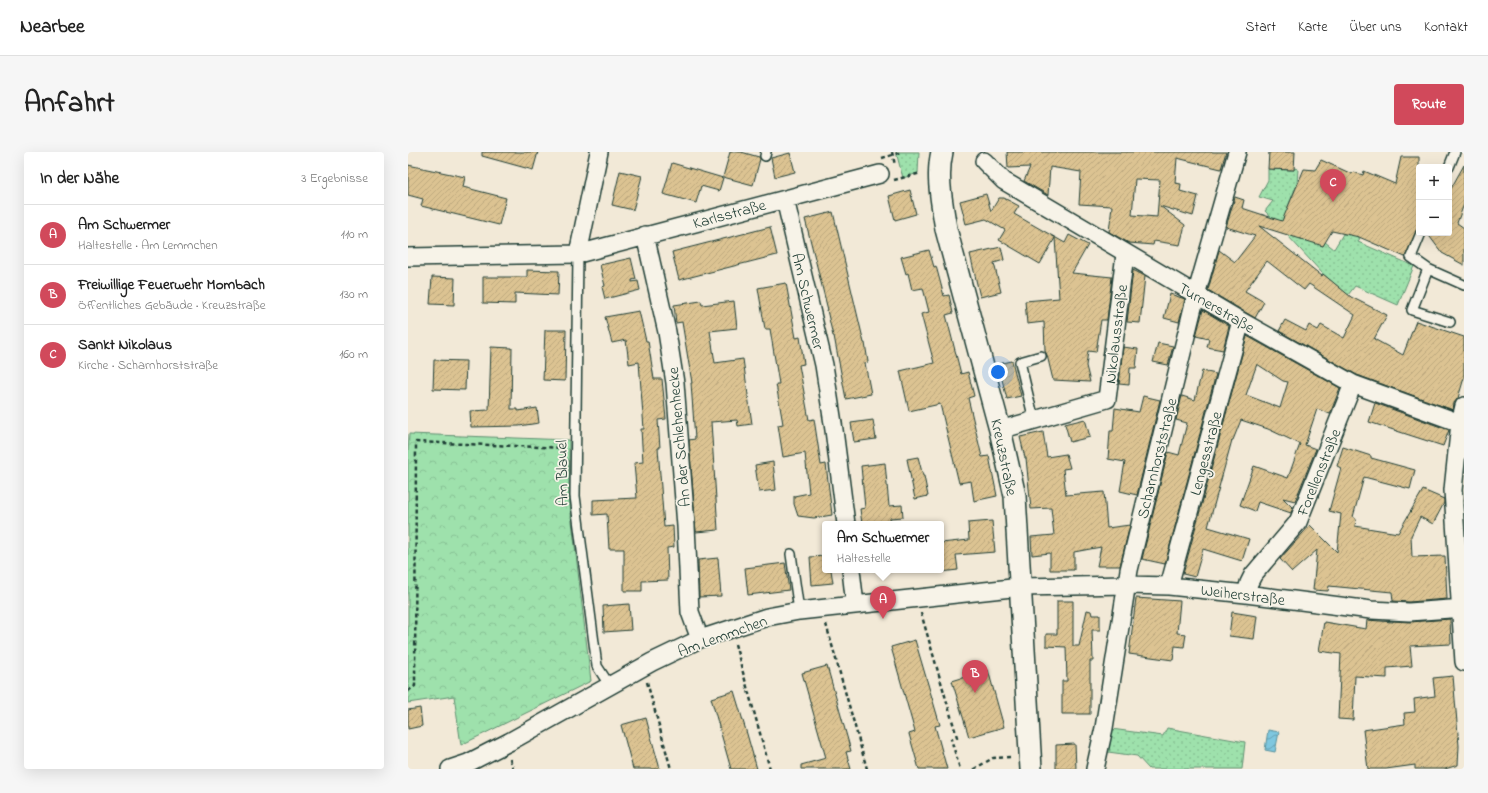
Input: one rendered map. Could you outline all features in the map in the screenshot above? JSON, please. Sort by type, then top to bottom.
[{"type":"street","points":[[578,254],[599,152]]},
{"type":"street","name":"Kreuzstraße","points":[[942,152],[939,174],[941,201],[946,228],[1000,430],[1015,496],[1021,587],[1024,763]]},
{"type":"street","name":"Scharnhorststraße","points":[[1094,769],[1104,728],[1129,570],[1196,295],[1237,152]]},
{"type":"street","name":"Turnerstraße","points":[[984,162],[1004,181],[1125,254],[1354,384],[1462,422]]},
{"type":"street","name":"Karlsstraße","points":[[408,257],[578,254],[645,235],[880,174]]},
{"type":"street","name":"Am Schwermer","points":[[785,199],[824,365],[846,521]]},
{"type":"street","name":"An der Schlehenhecke","points":[[645,235],[667,332],[675,383],[686,526],[690,612],[700,639]]},
{"type":"street","name":"Nikolausstraße","points":[[1000,430],[1107,399],[1125,254]]},
{"type":"street","name":"Lengesstraße","points":[[1169,586],[1241,321]]},
{"type":"street","name":"Forellenstraße","points":[[1246,594],[1248,583],[1253,575],[1298,522],[1354,384]]},
{"type":"street","points":[[1464,406],[1453,490],[1462,608],[1464,662]]},
{"type":"street","points":[[851,573],[855,605]]},
{"type":"street","name":"Weiherstraße","points":[[1021,587],[1127,585],[1169,586],[1371,610],[1409,612],[1462,608]]},
{"type":"street","name":"Am Lemmchen","points":[[452,769],[468,763],[510,742],[652,662],[700,639],[761,619],[799,611],[1021,587]]},
{"type":"lane","points":[[1450,164],[1455,152]]},
{"type":"lane","points":[[1420,236],[1411,257],[1428,269],[1464,285]]},
{"type":"lane","name":"Am Blauel","points":[[578,254],[575,496],[597,666],[610,686]]},
{"type":"lane","points":[[1428,269],[1412,310],[1450,322]]},
{"type":"lane","points":[[1034,420],[1020,362],[1041,356]]},
{"type":"lane","points":[[791,554],[799,611]]},
{"type":"path","points":[[880,174],[883,183],[921,173]]},
{"type":"path","points":[[408,691],[415,686],[416,442],[575,448]]},
{"type":"path","points":[[920,608],[957,737],[951,739],[960,769]]},
{"type":"path","points":[[825,619],[867,769]]},
{"type":"path","points":[[734,642],[770,769]]},
{"type":"path","points":[[647,680],[671,769]]},
{"type":"path","points":[[974,769],[993,758],[1024,763]]},
{"type":"green space","points":[[896,152],[919,152],[918,173],[903,178]]},
{"type":"green space","points":[[1294,168],[1298,169],[1297,184],[1287,209],[1302,218],[1298,235],[1323,246],[1325,242],[1334,249],[1343,234],[1349,235],[1372,213],[1358,242],[1414,266],[1398,305],[1355,286],[1348,295],[1323,274],[1265,211],[1273,201],[1259,197],[1268,180],[1268,169],[1294,170]]},
{"type":"green space","points":[[409,434],[569,440],[569,496],[591,681],[461,745],[454,696],[408,703]]},
{"type":"green space","points":[[1104,728],[1163,736],[1167,728],[1245,742],[1242,769],[1149,769],[1137,756],[1101,751]]},
{"type":"water","points":[[1268,730],[1279,732],[1275,752],[1265,750]]},
{"type":"building","points":[[482,152],[538,152],[533,170],[482,156]]},
{"type":"building","points":[[730,152],[741,152],[759,157],[760,159],[753,185],[723,177]]},
{"type":"building","points":[[1007,152],[1226,152],[1221,169],[1177,158],[1175,183],[1181,184],[1180,191],[1198,196],[1193,216],[1160,206],[1185,225],[1180,245],[1154,241],[1153,245],[1129,243],[1109,232],[1112,206],[1079,204],[1081,172],[1050,167],[1048,195],[1024,181],[1030,167],[1008,168]],"holes":[[[1135,179],[1160,180],[1157,217],[1132,215]]]},
{"type":"building","points":[[1269,152],[1295,152],[1294,170],[1268,169]]},
{"type":"building","points":[[790,153],[795,172],[775,177],[771,158]]},
{"type":"building","points":[[1401,157],[1419,157],[1419,164],[1416,164],[1416,232],[1405,257],[1359,237],[1332,231],[1323,246],[1259,226],[1351,297],[1387,315],[1374,339],[1403,355],[1416,321],[1464,337],[1464,378],[1458,398],[1454,403],[1453,410],[1357,375],[1279,331],[1285,320],[1306,331],[1309,325],[1318,330],[1321,325],[1344,338],[1355,315],[1309,284],[1304,290],[1267,261],[1245,291],[1264,302],[1255,318],[1208,290],[1219,250],[1235,262],[1255,236],[1226,227],[1235,197],[1244,200],[1242,208],[1282,221],[1304,169],[1315,170],[1321,160],[1352,174],[1353,172],[1363,175],[1364,171],[1395,184]]},
{"type":"building","points":[[672,163],[723,178],[719,191],[701,186],[696,203],[663,194]]},
{"type":"building","points":[[408,165],[465,177],[463,187],[506,198],[499,225],[421,206],[423,199],[408,195]]},
{"type":"building","points":[[1464,165],[1464,204],[1457,223],[1464,228],[1464,265],[1442,253],[1429,236],[1452,236],[1452,187]]},
{"type":"building","points":[[620,171],[642,176],[633,210],[612,205]]},
{"type":"building","points":[[910,190],[916,214],[895,220],[889,196]]},
{"type":"building","points":[[986,194],[991,211],[999,198],[1004,198],[1019,206],[1014,214],[1065,243],[1069,235],[1088,245],[1072,273],[1112,277],[1107,320],[1101,320],[1096,352],[1088,351],[1086,366],[1090,382],[1053,380],[1045,351],[1044,322],[1027,324],[1025,301],[1059,298],[1055,238],[1040,264],[999,240],[1005,230],[986,219],[966,224],[960,201]]},
{"type":"building","points":[[833,212],[865,343],[868,362],[865,363],[871,394],[846,399],[834,336],[805,219]]},
{"type":"building","points":[[770,227],[777,255],[679,280],[672,252]]},
{"type":"building","points":[[1001,247],[1004,260],[994,263],[1001,292],[980,297],[970,254]]},
{"type":"building","points":[[929,250],[934,267],[936,266],[944,296],[949,295],[953,313],[946,315],[961,374],[968,372],[974,396],[968,398],[982,457],[989,456],[997,496],[974,501],[971,481],[959,483],[940,404],[909,411],[900,371],[934,363],[921,314],[929,312],[923,288],[912,290],[908,273],[906,274],[901,257]]},
{"type":"building","points":[[631,258],[636,279],[632,280],[632,282],[638,281],[640,290],[605,299],[602,287],[605,286],[600,265]]},
{"type":"building","points":[[527,270],[559,271],[558,295],[515,293],[515,304],[483,303],[483,277],[527,277]]},
{"type":"building","points":[[1133,270],[1145,276],[1140,323],[1127,322]]},
{"type":"building","points":[[432,277],[455,278],[454,305],[430,304]]},
{"type":"building","points":[[786,283],[796,338],[800,337],[804,364],[799,365],[809,420],[814,419],[821,465],[826,464],[832,515],[814,518],[798,516],[794,504],[794,496],[809,493],[805,453],[783,457],[778,425],[783,424],[776,384],[779,384],[770,329],[765,329],[758,288]]},
{"type":"building","points":[[1170,294],[1185,299],[1179,322],[1164,318]]},
{"type":"building","points":[[701,301],[702,305],[734,301],[737,328],[710,331],[715,363],[743,359],[752,424],[738,426],[737,420],[711,422],[718,530],[696,532],[689,440],[695,439],[692,383],[682,322],[676,323],[674,305]]},
{"type":"building","points":[[1203,310],[1229,326],[1223,350],[1207,347],[1209,339],[1196,336]]},
{"type":"building","points":[[639,311],[646,341],[648,341],[654,379],[662,379],[666,419],[658,420],[660,448],[658,448],[664,527],[673,526],[674,547],[667,548],[668,580],[642,581],[642,591],[624,591],[624,549],[609,549],[607,514],[593,515],[593,500],[637,498],[634,463],[643,462],[641,429],[644,429],[639,362],[629,364],[626,340],[612,343],[605,317]]},
{"type":"building","points":[[545,330],[566,330],[565,381],[543,380]]},
{"type":"building","points":[[1247,336],[1340,388],[1330,414],[1317,409],[1305,445],[1316,449],[1295,501],[1283,498],[1293,508],[1291,513],[1258,502],[1255,511],[1240,505],[1254,466],[1288,478],[1300,444],[1268,429],[1241,420],[1232,440],[1208,527],[1249,539],[1242,561],[1203,549],[1195,577],[1183,574]],"holes":[[[1257,364],[1283,381],[1288,382],[1280,408],[1246,395]]]},
{"type":"building","points":[[1158,343],[1173,346],[1168,365],[1153,362]]},
{"type":"building","points":[[491,347],[512,348],[511,409],[518,409],[518,411],[537,408],[539,423],[519,426],[471,427],[470,411],[489,410]]},
{"type":"building","points":[[1123,347],[1138,349],[1136,368],[1130,368],[1129,385],[1119,384]]},
{"type":"building","points":[[434,360],[466,361],[465,390],[433,389]]},
{"type":"building","points":[[1012,361],[1021,396],[1007,399],[998,364]]},
{"type":"building","points":[[1202,371],[1216,374],[1165,564],[1142,559],[1168,452],[1179,455],[1187,423],[1176,420],[1182,396],[1195,400]]},
{"type":"building","points":[[1143,396],[1160,400],[1137,495],[1120,491],[1125,462],[1108,459],[1110,431],[1113,431],[1115,408],[1139,412]]},
{"type":"building","points":[[1375,403],[1449,430],[1443,446],[1369,422]]},
{"type":"building","points":[[1085,419],[1090,437],[1070,442],[1065,424]]},
{"type":"building","points":[[873,420],[876,439],[854,442],[851,423]]},
{"type":"building","points":[[1043,432],[1047,457],[1066,454],[1070,468],[1063,469],[1066,495],[1104,492],[1107,528],[1130,525],[1120,566],[1097,566],[1101,547],[1074,552],[1074,570],[1050,570],[1050,553],[1032,555],[1031,537],[1054,535],[1051,508],[1031,509],[1026,458],[1020,437]]},
{"type":"building","points":[[1343,447],[1371,456],[1371,458],[1415,470],[1410,489],[1364,477],[1353,517],[1356,519],[1355,526],[1398,533],[1423,490],[1444,499],[1444,503],[1433,524],[1420,517],[1411,536],[1412,557],[1445,556],[1447,599],[1409,602],[1393,601],[1392,592],[1329,586],[1328,591],[1313,590],[1317,550],[1292,572],[1280,559],[1310,525],[1337,552],[1341,514],[1329,511],[1341,468],[1337,466]]},
{"type":"building","points":[[918,457],[928,496],[915,499],[907,459]]},
{"type":"building","points":[[773,462],[776,490],[759,492],[755,465]]},
{"type":"building","points":[[885,463],[889,506],[902,505],[903,517],[890,518],[890,521],[862,521],[860,509],[865,508],[861,466]]},
{"type":"building","points":[[992,521],[995,552],[956,555],[958,570],[944,572],[944,543],[969,540],[968,523]]},
{"type":"building","points":[[822,556],[822,573],[831,573],[833,583],[812,585],[810,557]]},
{"type":"building","points":[[718,558],[721,596],[699,597],[698,560]]},
{"type":"building","points":[[785,563],[789,590],[748,595],[745,568]]},
{"type":"building","points":[[1136,598],[1180,601],[1177,633],[1186,634],[1184,647],[1175,646],[1173,660],[1129,654]]},
{"type":"building","points":[[1057,601],[1073,601],[1073,646],[1079,646],[1087,610],[1091,611],[1092,615],[1100,615],[1100,630],[1092,630],[1093,661],[1090,661],[1090,714],[1062,714],[1062,681],[1067,681],[1066,647],[1046,646],[1046,634],[1057,634]]},
{"type":"building","points":[[629,604],[631,630],[604,632],[603,606]]},
{"type":"building","points":[[1232,612],[1257,616],[1254,639],[1229,636]]},
{"type":"building","points":[[1450,619],[1451,644],[1410,646],[1412,666],[1387,668],[1387,678],[1355,676],[1353,720],[1338,719],[1341,654],[1319,651],[1324,622],[1366,629],[1367,620],[1410,622]]},
{"type":"building","points":[[915,640],[940,725],[935,726],[947,769],[919,769],[909,734],[915,732],[891,647]]},
{"type":"building","points":[[827,666],[851,751],[846,752],[851,769],[801,769],[801,765],[826,758],[802,673]]},
{"type":"building","points":[[988,670],[1004,727],[969,737],[952,681]]},
{"type":"building","points":[[1453,676],[1459,746],[1458,765],[1445,769],[1415,769],[1415,765],[1386,769],[1368,769],[1363,730],[1405,724],[1404,713],[1415,712],[1414,699],[1435,696],[1433,678]]},
{"type":"building","points":[[734,691],[757,769],[731,769],[711,698]]},
{"type":"building","points":[[420,708],[422,726],[408,729],[408,710]]},
{"type":"building","points":[[646,718],[660,769],[633,769],[621,725]]},
{"type":"building","points":[[1075,744],[1076,769],[1056,769],[1056,745]]},
{"type":"place","name":"Sankt Nikolaus","points":[[1333,202]]},
{"type":"place","name":"Am Schwermer","points":[[883,619]]},
{"type":"place","name":"Freiwillige Feuerwehr Mombach","points":[[975,693]]}]
